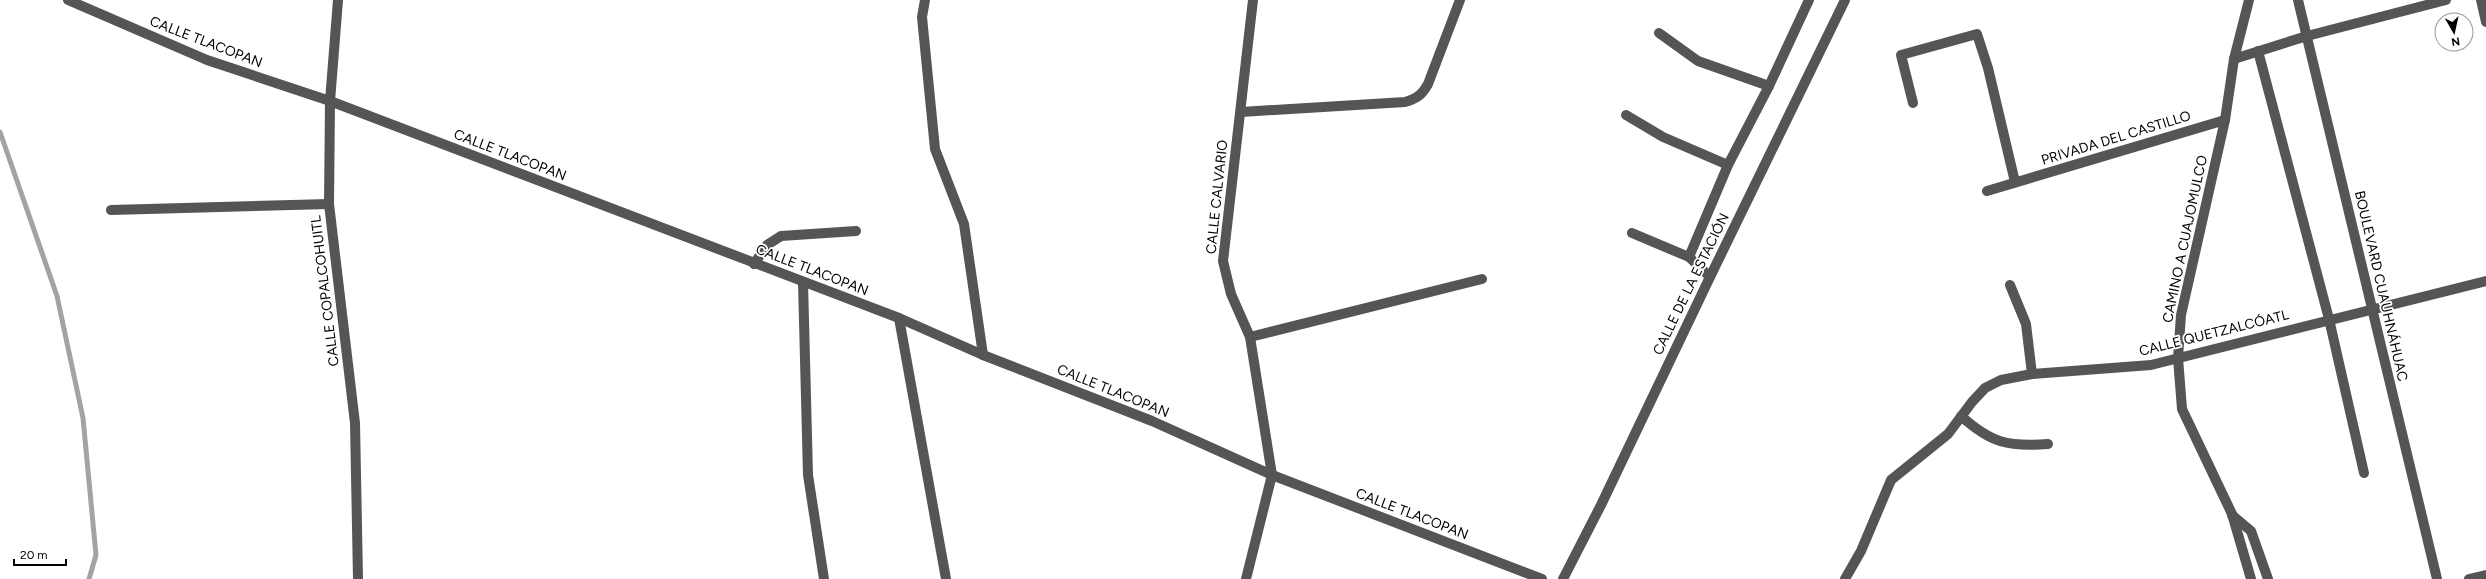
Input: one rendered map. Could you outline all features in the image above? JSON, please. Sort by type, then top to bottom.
[{"type":"street","name":"CALLE TLACOPAN","points":[[68,0],[206,60],[330,101],[754,264],[899,318],[983,355],[1152,421],[1272,475],[1542,579]]},
{"type":"street","name":"CALLE COPALCOHUITL","points":[[338,0],[330,101],[329,204],[355,423],[358,579]]},
{"type":"street","points":[[925,0],[922,17],[935,149],[964,224],[983,355]]},
{"type":"street","name":"CALLE CALVARIO","points":[[1246,579],[1272,475],[1250,337],[1231,294],[1223,261],[1253,0]]},
{"type":"street","points":[[1241,112],[1405,102],[1415,99],[1422,94],[1428,84],[1460,0]]},
{"type":"street","points":[[1689,257],[1728,166],[1769,86],[1809,0]]},
{"type":"street","name":"CALLE DE LA ESTACIÓN","points":[[1563,579],[1602,506],[1710,277],[1845,0]]},
{"type":"street","name":"CAMINO A CUAJOMULCO","points":[[2249,0],[2234,59],[2225,120],[2181,315],[2178,358],[2182,409],[2232,514],[2251,579]]},
{"type":"street","name":"BOULEVARD CUAUHNÁHUAC","points":[[2298,0],[2437,579]]},
{"type":"street","points":[[2234,59],[2307,36],[2446,0]]},
{"type":"street","points":[[2481,0],[2486,22]]},
{"type":"street","points":[[1659,33],[1698,61],[1769,86]]},
{"type":"street","points":[[1913,103],[1901,55],[1977,34],[1988,68],[2016,182]]},
{"type":"street","points":[[2258,51],[2329,319],[2364,473]]},
{"type":"street","points":[[1626,115],[1663,137],[1728,166]]},
{"type":"street","name":"PRIVADA DEL CASTILLO","points":[[1987,191],[2225,120]]},
{"type":"street","points":[[111,210],[329,204]]},
{"type":"street","points":[[754,264],[767,245],[781,236],[856,231]]},
{"type":"street","points":[[1632,233],[1689,257],[1710,277]]},
{"type":"street","points":[[1250,337],[1482,278]]},
{"type":"street","name":"CALLE QUETZALCÓATL","points":[[1844,579],[1861,551],[1891,480],[1948,434],[1985,388],[2001,380],[2032,374],[2150,365],[2371,308],[2486,281]]},
{"type":"street","points":[[803,282],[808,475],[824,579]]},
{"type":"street","points":[[2010,285],[2026,324],[2032,374]]},
{"type":"street","points":[[899,318],[946,579]]},
{"type":"street","points":[[1961,416],[1980,434],[2003,442],[2023,446],[2048,444]]},
{"type":"street","points":[[2232,514],[2251,531],[2268,579]]},
{"type":"street","points":[[2469,579],[2486,575]]},
{"type":"waterway","points":[[0,132],[57,296],[83,418],[96,555],[89,579]]}]
